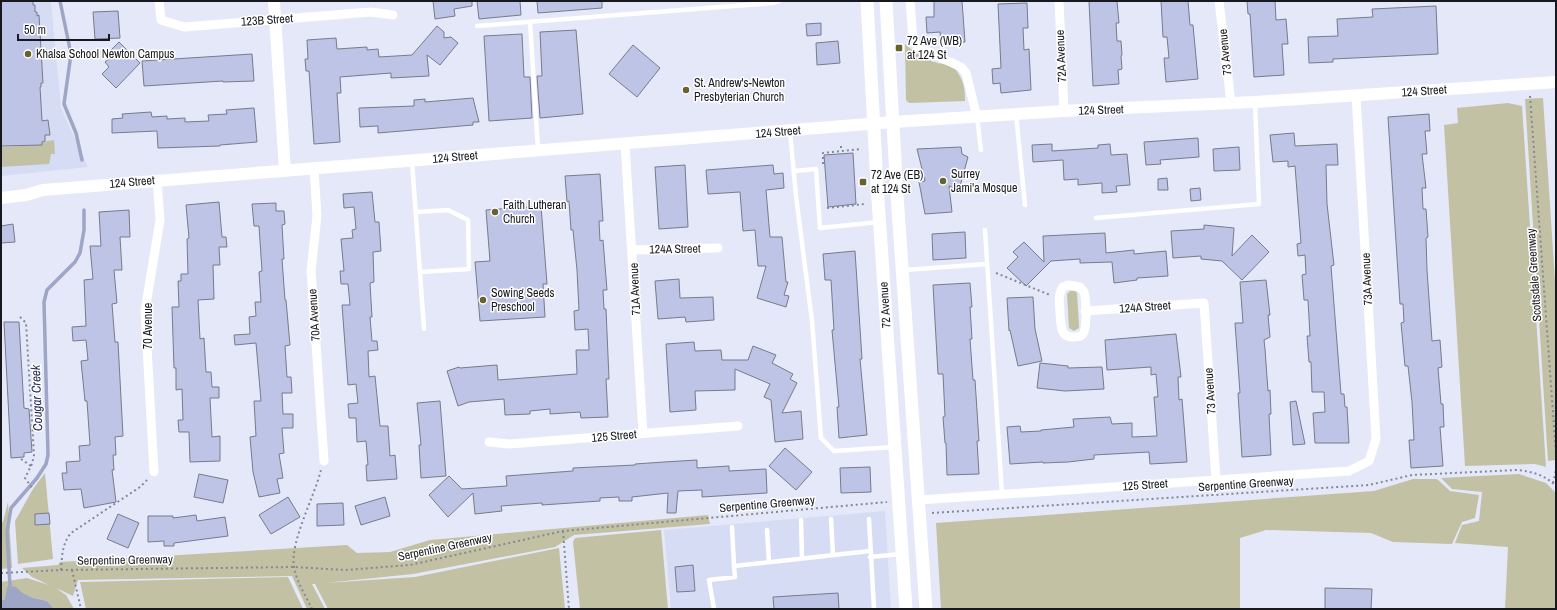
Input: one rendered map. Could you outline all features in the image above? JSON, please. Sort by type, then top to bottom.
[{"type":"main road","name":"72 Avenue","points":[[867,1],[879,222],[906,609]]},
{"type":"main road","name":"72 Avenue","points":[[886,1],[902,270],[926,609]]},
{"type":"street","name":"123B Street","points":[[159,1],[160,20],[184,27],[371,12],[393,15]]},
{"type":"street","points":[[274,1],[285,171]]},
{"type":"street","points":[[910,1],[912,40],[918,48],[961,67],[966,73],[977,117]]},
{"type":"street","name":"72A Avenue","points":[[1059,1],[1064,111]]},
{"type":"street","name":"73 Avenue","points":[[1219,1],[1231,103]]},
{"type":"street","name":"124 Street","points":[[1,198],[26,195],[43,190],[157,180],[893,122],[1064,111],[1255,102],[1556,82]]},
{"type":"street","name":"73A Avenue","points":[[1356,95],[1376,439],[1369,461]]},
{"type":"street","name":"71A Avenue","points":[[625,144],[633,250],[643,433]]},
{"type":"street","name":"70A Avenue","points":[[314,168],[317,216],[311,271],[324,462]]},
{"type":"street","name":"70 Avenue","points":[[154,472],[145,311],[160,220],[157,180]]},
{"type":"street","points":[[1,190],[25,187],[43,190]]},
{"type":"street","name":"124A Street","points":[[633,250],[718,248]]},
{"type":"street","points":[[1068,285],[1080,287],[1084,293],[1085,311],[1086,325],[1082,335],[1070,338],[1066,336],[1061,328],[1060,320],[1059,296],[1063,287],[1068,285]]},
{"type":"street","name":"73 Avenue","points":[[1204,303],[1216,480]]},
{"type":"street","name":"124A Street","points":[[1085,311],[1204,303]]},
{"type":"street","name":"125 Street","points":[[490,442],[509,444],[738,426]]},
{"type":"street","name":"125 Street","points":[[919,500],[1349,471],[1369,461]]},
{"type":"lane","points":[[477,26],[779,1]]},
{"type":"lane","points":[[530,22],[538,151]]},
{"type":"lane","points":[[1096,218],[1259,204],[1255,102]]},
{"type":"lane","points":[[1016,114],[1025,205]]},
{"type":"lane","points":[[977,117],[981,150]]},
{"type":"lane","points":[[790,131],[812,321],[821,438],[834,451],[895,447]]},
{"type":"lane","points":[[412,161],[424,329]]},
{"type":"lane","points":[[794,171],[816,169],[820,228],[879,222]]},
{"type":"lane","points":[[416,212],[448,210],[468,220],[469,268],[420,272]]},
{"type":"lane","points":[[985,230],[1002,494]]},
{"type":"lane","points":[[902,270],[987,264]]},
{"type":"lane","points":[[831,519],[833,555]]},
{"type":"lane","points":[[869,519],[874,609]]},
{"type":"lane","points":[[801,520],[802,558]]},
{"type":"lane","points":[[714,609],[709,580],[735,577],[732,527]]},
{"type":"lane","points":[[767,530],[769,562]]},
{"type":"lane","points":[[734,566],[870,551]]},
{"type":"lane","points":[[870,557],[903,554]]},
{"type":"path","name":"Scottsdale Greenway","points":[[1530,94],[1556,454]]},
{"type":"path","points":[[841,146],[842,151]]},
{"type":"path","points":[[824,169],[823,153],[861,149]]},
{"type":"path","points":[[826,200],[826,208],[865,204]]},
{"type":"path","points":[[987,271],[997,273],[1046,294],[1053,295]]},
{"type":"path","points":[[20,317],[26,323],[34,455],[31,466],[25,478],[33,489]]},
{"type":"path","points":[[21,459],[31,466]]},
{"type":"path","points":[[312,609],[294,567],[295,543],[318,485],[324,462]]},
{"type":"path","name":"Serpentine Greenway","points":[[932,513],[1361,485],[1412,475],[1516,470],[1530,471],[1543,476],[1556,486]]},
{"type":"path","points":[[1553,484],[1556,470]]},
{"type":"path","points":[[61,570],[62,550],[70,533],[140,487],[154,472]]},
{"type":"path","name":"Serpentine Greenway","points":[[1,574],[61,570],[294,567],[346,570],[410,565],[563,531],[891,501]]},
{"type":"path","points":[[563,531],[569,609]]},
{"type":"path","points":[[72,570],[80,609]]},
{"type":"shaded area","name":"Khalsa School Newton Campus","points":[[1,1],[51,1],[61,108],[88,167],[1,176]]},
{"type":"shaded area","points":[[885,511],[891,609],[671,609],[664,530]]},
{"type":"shaded area","points":[[7,587],[16,587],[26,595],[47,601],[54,609],[1,609],[1,601],[5,599]]},
{"type":"green space","points":[[905,44],[917,54],[928,60],[953,66],[963,82],[965,101],[909,103],[906,100]]},
{"type":"green space","points":[[1543,98],[1556,296],[1556,460],[1548,461],[1525,99]]},
{"type":"green space","points":[[1508,103],[1522,106],[1546,467],[1535,464],[1465,466],[1444,125],[1458,123],[1457,108]]},
{"type":"green space","points":[[54,140],[55,154],[51,154],[49,164],[1,167],[1,147],[42,145],[42,142]]},
{"type":"green space","points":[[1070,291],[1075,291],[1077,293],[1079,328],[1074,331],[1069,328],[1067,294]]},
{"type":"green space","points":[[45,473],[53,559],[18,564],[15,521],[33,489]]},
{"type":"green space","points":[[1519,474],[1546,483],[1556,493],[1556,609],[1505,609],[1508,547],[1455,543],[1462,525],[1479,521],[1482,492],[1452,489],[1441,478]]},
{"type":"green space","points":[[1413,479],[1437,479],[1450,491],[1479,495],[1475,518],[1462,522],[1452,544],[1393,542],[1371,533],[1266,530],[1240,538],[1240,609],[941,609],[936,523],[1374,491]]},
{"type":"green space","points":[[8,502],[12,568],[1,569],[1,522],[3,522]]},
{"type":"green space","points":[[708,515],[710,524],[574,535],[555,547],[413,574],[325,583],[415,577],[559,548],[565,609],[328,609],[315,584],[312,584],[325,609],[307,609],[292,576],[78,580],[73,596],[56,588],[66,595],[74,609],[54,609],[47,601],[27,596],[19,592],[1,601],[1,582],[27,578],[49,585],[32,577],[22,568],[58,565],[60,562],[347,545],[357,553],[390,552],[430,540]]},
{"type":"green space","points":[[661,530],[668,609],[580,609],[573,542],[575,538]]},
{"type":"green space","points":[[288,577],[303,609],[86,609],[80,582]]},
{"type":"building","points":[[1,1],[33,1],[33,5],[35,5],[35,12],[37,12],[37,16],[39,15],[43,83],[41,83],[40,87],[42,121],[48,120],[50,135],[45,135],[45,141],[42,142],[42,145],[1,146]]},
{"type":"building","points":[[433,1],[472,1],[472,6],[454,9],[455,16],[435,19]]},
{"type":"building","points":[[477,1],[520,1],[521,15],[479,19]]},
{"type":"building","points":[[537,1],[602,1],[602,8],[538,13]]},
{"type":"building","points":[[934,1],[962,1],[965,42],[941,44],[940,32],[927,33],[926,17],[934,17]]},
{"type":"building","points":[[1089,1],[1117,1],[1119,23],[1116,23],[1117,41],[1121,41],[1122,55],[1122,69],[1118,70],[1119,84],[1093,86]]},
{"type":"building","points":[[1161,1],[1188,1],[1190,25],[1193,25],[1198,79],[1166,82],[1164,58],[1169,58],[1167,37],[1163,37]]},
{"type":"building","points":[[1247,1],[1275,1],[1276,20],[1286,19],[1288,44],[1282,44],[1284,75],[1254,77],[1250,14],[1248,14]]},
{"type":"building","points":[[1027,3],[1028,28],[1023,28],[1024,50],[1029,49],[1031,90],[1001,93],[1000,83],[993,84],[992,69],[1001,68],[998,4]]},
{"type":"building","points":[[1436,6],[1438,54],[1333,59],[1333,62],[1309,63],[1308,37],[1338,36],[1337,19],[1373,17],[1372,9]]},
{"type":"building","points":[[118,11],[120,38],[95,39],[93,12]]},
{"type":"building","points":[[821,23],[821,35],[807,36],[806,24]]},
{"type":"building","points":[[437,26],[444,32],[444,38],[451,37],[458,43],[440,65],[427,55],[429,76],[391,78],[391,73],[340,77],[341,93],[337,93],[340,142],[314,144],[309,71],[306,71],[305,59],[308,59],[307,40],[336,38],[337,49],[367,47],[367,50],[378,49],[379,57],[412,55]]},
{"type":"building","points":[[576,30],[583,114],[540,118],[537,76],[542,76],[540,32]]},
{"type":"building","points":[[522,34],[524,77],[530,77],[532,118],[489,121],[484,36]]},
{"type":"building","points":[[838,41],[840,63],[817,65],[816,43]]},
{"type":"building","points":[[119,42],[140,63],[116,88],[102,74],[109,67],[105,62],[110,58],[107,54]]},
{"type":"building","points":[[633,45],[660,68],[637,97],[609,74]]},
{"type":"building","points":[[252,54],[254,81],[223,81],[144,86],[142,61]]},
{"type":"building","points":[[473,98],[479,122],[473,122],[473,125],[378,133],[378,126],[360,127],[359,108],[414,106],[414,100],[425,99],[425,102]]},
{"type":"building","points":[[254,108],[257,142],[220,146],[158,148],[157,131],[112,133],[112,119],[123,118],[122,114],[151,112],[152,117],[167,116],[167,119],[185,118],[185,122],[209,121],[208,115],[227,114],[226,110]]},
{"type":"building","points":[[1429,114],[1430,131],[1425,131],[1427,154],[1422,154],[1426,188],[1422,188],[1423,209],[1426,209],[1428,237],[1426,238],[1427,270],[1432,341],[1440,340],[1442,367],[1438,368],[1441,404],[1443,404],[1444,427],[1440,427],[1443,466],[1411,468],[1409,440],[1414,440],[1412,402],[1408,366],[1405,366],[1401,323],[1404,322],[1403,304],[1400,304],[1388,117]]},
{"type":"building","points":[[1294,133],[1295,146],[1337,144],[1338,165],[1326,165],[1327,204],[1334,265],[1331,266],[1341,394],[1344,394],[1345,407],[1347,407],[1349,443],[1315,443],[1313,413],[1325,412],[1324,392],[1312,392],[1311,362],[1309,362],[1307,336],[1310,336],[1308,300],[1304,300],[1302,275],[1306,274],[1305,255],[1298,256],[1297,244],[1301,243],[1295,166],[1288,167],[1288,161],[1273,162],[1270,135]]},
{"type":"building","points":[[1198,138],[1199,157],[1160,160],[1161,164],[1146,165],[1144,142]]},
{"type":"building","points":[[1052,144],[1052,151],[1098,148],[1098,145],[1110,144],[1111,155],[1127,154],[1130,185],[1116,186],[1117,192],[1102,193],[1102,183],[1078,185],[1078,179],[1064,180],[1063,160],[1033,162],[1032,145]]},
{"type":"building","name":"Surrey Jami'a Mosque","points":[[961,147],[962,154],[968,157],[959,190],[949,186],[952,212],[925,214],[919,182],[925,181],[917,149]]},
{"type":"building","points":[[1239,147],[1240,170],[1214,171],[1213,149]]},
{"type":"building","points":[[853,153],[856,204],[828,207],[824,155]]},
{"type":"building","points":[[685,165],[688,227],[659,229],[655,167]]},
{"type":"building","points":[[773,165],[774,174],[783,173],[784,188],[766,190],[770,237],[782,237],[786,282],[788,282],[784,295],[789,296],[786,307],[757,298],[766,266],[758,266],[755,230],[743,231],[740,192],[708,194],[706,170]]},
{"type":"building","points":[[600,174],[603,221],[599,221],[600,241],[603,240],[607,290],[603,290],[604,309],[606,309],[609,379],[606,379],[608,417],[581,418],[580,412],[550,414],[550,409],[530,411],[530,414],[505,415],[504,399],[469,402],[458,406],[447,371],[459,367],[497,365],[498,380],[577,374],[576,350],[589,350],[588,329],[575,330],[574,311],[579,310],[577,270],[573,230],[571,230],[569,201],[567,202],[565,176]]},
{"type":"building","points":[[1167,178],[1168,190],[1158,190],[1158,179]]},
{"type":"building","points":[[1200,188],[1201,200],[1191,201],[1190,189]]},
{"type":"building","points":[[372,192],[375,222],[379,222],[381,251],[373,252],[374,282],[370,283],[372,341],[377,341],[378,350],[368,351],[369,377],[375,376],[380,426],[388,426],[390,456],[395,455],[397,479],[367,481],[366,465],[368,465],[366,441],[357,442],[356,418],[349,418],[348,404],[358,403],[356,384],[348,385],[342,305],[350,305],[348,284],[341,284],[340,271],[344,271],[341,239],[353,238],[352,230],[356,229],[354,207],[344,208],[343,194]]},
{"type":"building","points":[[219,202],[222,237],[226,237],[227,247],[219,247],[220,265],[213,265],[214,299],[198,300],[200,339],[204,338],[206,372],[211,372],[212,387],[219,387],[219,398],[210,398],[212,437],[220,436],[220,461],[190,462],[189,432],[179,432],[178,420],[183,420],[182,389],[176,390],[172,307],[179,307],[178,281],[181,281],[181,274],[188,274],[187,239],[189,238],[186,205]]},
{"type":"building","points":[[276,203],[276,211],[284,211],[285,224],[282,225],[284,259],[282,259],[290,345],[285,346],[287,377],[291,377],[292,393],[282,393],[283,414],[293,414],[293,428],[282,428],[284,453],[279,454],[283,478],[277,479],[280,493],[259,497],[253,472],[250,437],[256,436],[254,401],[261,401],[256,343],[235,345],[234,335],[250,334],[249,317],[256,316],[255,302],[261,302],[259,272],[262,271],[259,226],[254,226],[252,204]]},
{"type":"building","points":[[541,206],[547,284],[543,284],[545,317],[480,321],[475,262],[490,261],[486,210]]},
{"type":"building","points":[[129,210],[130,237],[120,237],[122,270],[114,270],[117,303],[112,304],[115,342],[118,342],[123,436],[115,437],[116,455],[113,455],[114,470],[112,470],[116,502],[84,508],[81,489],[64,490],[62,473],[67,473],[66,462],[80,461],[79,446],[90,445],[87,401],[85,401],[81,361],[88,360],[86,340],[73,341],[72,327],[86,326],[84,280],[93,279],[90,246],[101,246],[99,212]]},
{"type":"building","points":[[13,224],[15,242],[1,243],[1,226]]},
{"type":"building","points":[[1204,225],[1234,228],[1232,256],[1252,235],[1269,252],[1242,280],[1222,261],[1201,259],[1201,256],[1173,258],[1171,231],[1204,229]]},
{"type":"building","points":[[965,232],[966,258],[933,260],[932,234]]},
{"type":"building","points":[[1105,233],[1106,253],[1134,250],[1134,254],[1166,251],[1168,276],[1137,278],[1137,280],[1114,283],[1112,262],[1080,263],[1080,259],[1051,261],[1026,286],[1007,268],[1018,257],[1013,252],[1024,242],[1044,262],[1043,236]]},
{"type":"building","points":[[855,251],[862,359],[860,359],[867,435],[839,438],[837,407],[839,407],[832,330],[834,330],[831,280],[825,280],[823,254]]},
{"type":"building","points":[[679,279],[680,298],[713,297],[714,320],[686,322],[685,317],[658,319],[655,281]]},
{"type":"building","points":[[1266,280],[1270,315],[1268,315],[1270,337],[1264,340],[1268,391],[1270,390],[1271,414],[1269,414],[1271,455],[1242,457],[1238,393],[1240,393],[1235,323],[1243,323],[1240,282]]},
{"type":"building","points":[[970,283],[972,339],[970,339],[973,380],[975,380],[979,441],[977,441],[979,474],[947,475],[946,443],[943,417],[945,416],[943,374],[938,374],[933,285]]},
{"type":"building","points":[[1033,297],[1035,329],[1042,361],[1018,366],[1010,330],[1009,331],[1007,298]]},
{"type":"building","points":[[4,322],[19,322],[24,408],[29,409],[32,452],[24,453],[24,457],[11,458]]},
{"type":"building","points":[[1176,334],[1181,377],[1178,377],[1179,400],[1182,399],[1187,462],[1150,464],[1149,452],[1094,455],[1094,459],[1068,462],[1010,464],[1007,427],[1020,426],[1021,432],[1041,431],[1074,427],[1073,419],[1110,417],[1112,424],[1132,423],[1132,437],[1157,436],[1154,397],[1158,397],[1156,374],[1151,375],[1151,367],[1107,370],[1105,340]]},
{"type":"building","points":[[694,342],[695,351],[721,350],[722,360],[748,360],[753,346],[776,355],[772,363],[793,374],[790,379],[797,383],[782,413],[801,411],[803,439],[775,442],[771,400],[764,397],[770,384],[735,369],[735,390],[695,391],[696,410],[670,412],[666,344]]},
{"type":"building","points":[[1040,363],[1068,366],[1068,368],[1102,367],[1104,389],[1065,391],[1037,388]]},
{"type":"building","points":[[440,401],[446,476],[421,478],[419,445],[421,445],[417,403]]},
{"type":"building","points":[[1296,401],[1305,444],[1293,445],[1290,402]]},
{"type":"building","points":[[785,448],[812,472],[796,490],[769,466]]},
{"type":"building","points":[[697,460],[697,468],[729,466],[729,471],[766,469],[767,493],[702,497],[702,490],[678,491],[676,513],[667,513],[668,493],[632,497],[632,501],[619,501],[619,497],[600,498],[600,501],[501,506],[502,511],[475,514],[473,493],[448,517],[429,495],[449,476],[462,489],[507,486],[506,476],[573,471],[573,468]]},
{"type":"building","points":[[870,467],[871,492],[841,493],[840,468]]},
{"type":"building","points":[[199,474],[228,480],[223,503],[194,497]]},
{"type":"building","points":[[288,497],[300,517],[271,534],[259,515]]},
{"type":"building","points":[[385,497],[390,516],[361,525],[355,506]]},
{"type":"building","points":[[343,503],[344,525],[317,526],[317,504]]},
{"type":"building","points":[[49,513],[50,524],[35,525],[35,514]]},
{"type":"building","points":[[118,514],[139,523],[128,548],[107,539]]},
{"type":"building","points":[[196,515],[197,521],[225,517],[228,536],[174,543],[174,546],[164,546],[164,541],[148,542],[148,516],[173,516],[173,518]]},
{"type":"building","points":[[693,565],[695,591],[677,592],[675,567]]},
{"type":"building","points":[[1325,588],[1372,589],[1371,609],[1325,609]]},
{"type":"building","points":[[838,593],[839,609],[774,609],[773,597]]},
{"type":"waterway","name":"Cougar Creek","points":[[60,1],[71,54],[64,104],[76,133],[82,160]]},
{"type":"waterway","name":"Cougar Creek","points":[[10,586],[7,532],[11,508],[37,478],[46,464],[48,455],[44,302],[47,290],[75,262],[80,253],[84,230],[84,210]]},
{"type":"place","name":"72 Ave (WB) at 124 St","points":[[899,48]]},
{"type":"place","name":"Khalsa School Newton Campus","points":[[28,54]]},
{"type":"place","name":"St. Andrew's-Newton Presbyterian Church","points":[[686,90]]},
{"type":"place","name":"Surrey Jami'a Mosque","points":[[943,181]]},
{"type":"place","name":"72 Ave (EB) at 124 St","points":[[863,182]]},
{"type":"place","name":"Faith Lutheran Church","points":[[495,212]]},
{"type":"place","name":"Sowing Seeds Preschool","points":[[483,300]]}]
